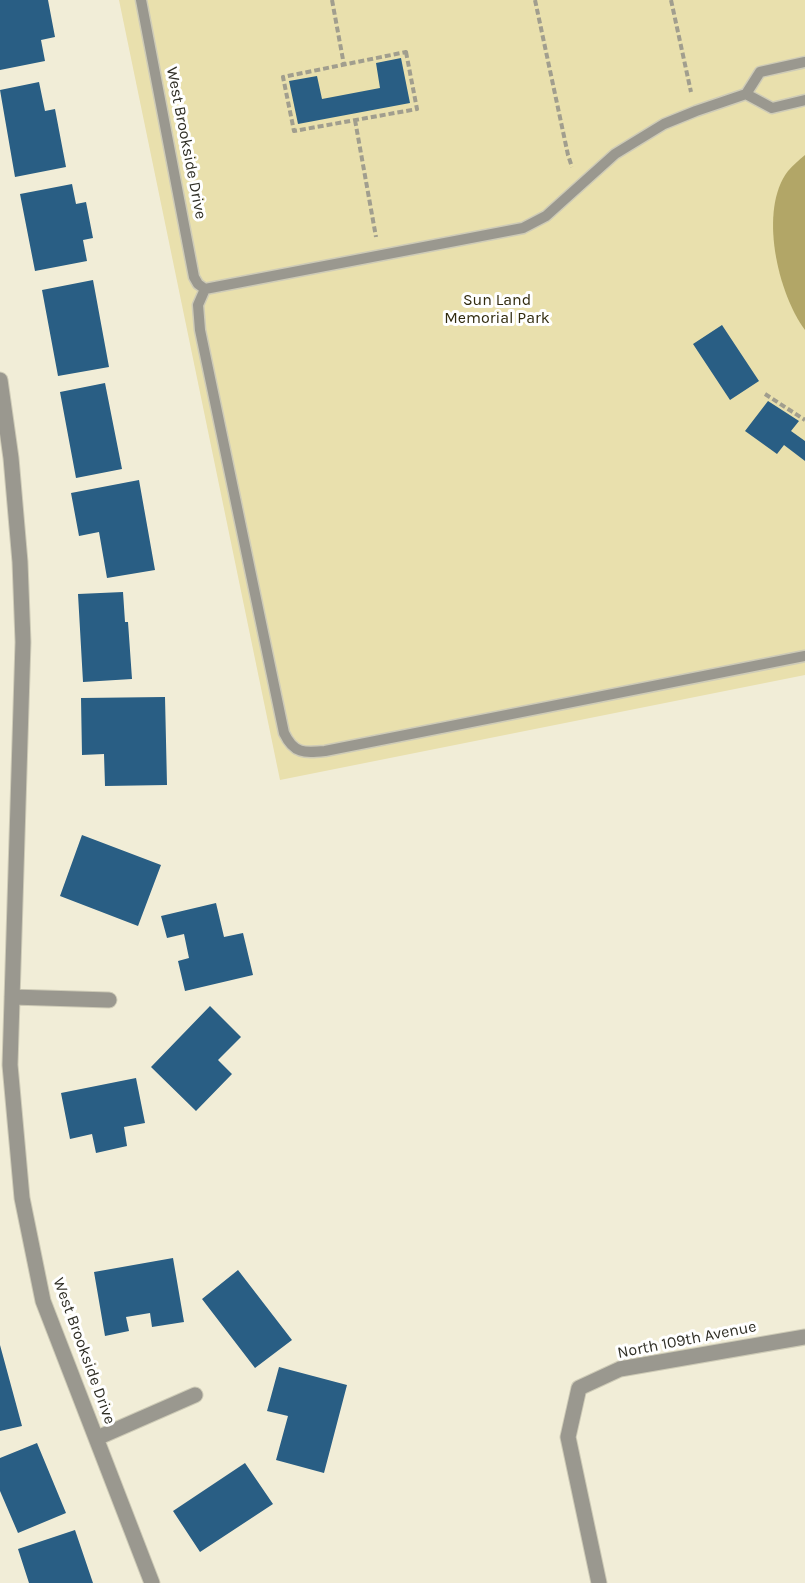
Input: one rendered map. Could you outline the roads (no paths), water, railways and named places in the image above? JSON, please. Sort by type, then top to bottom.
[{"type":"street","name":"West Brookside Drive","points":[[0,380],[11,458],[20,562],[23,642],[10,1065],[22,1198],[43,1301],[153,1583]]},
{"type":"street","points":[[12,997],[109,1000]]},
{"type":"street","name":"North 109th Avenue","points":[[599,1583],[568,1437],[579,1388],[620,1369],[805,1337]]},
{"type":"street","name":"West Brookside Drive","points":[[97,1438],[195,1395]]},
{"type":"lane","name":"West Brookside Drive","points":[[141,0],[194,277],[205,289]]},
{"type":"lane","points":[[805,62],[760,72],[746,94],[664,124],[615,154],[546,216],[523,228],[205,289],[198,305],[200,330],[284,733],[289,744],[294,748],[306,753],[325,751],[805,656]]},
{"type":"lane","points":[[746,94],[772,108],[805,99]]},
{"type":"park label","name":"Sun Land Memorial Park","points":[[497,309]]}]
